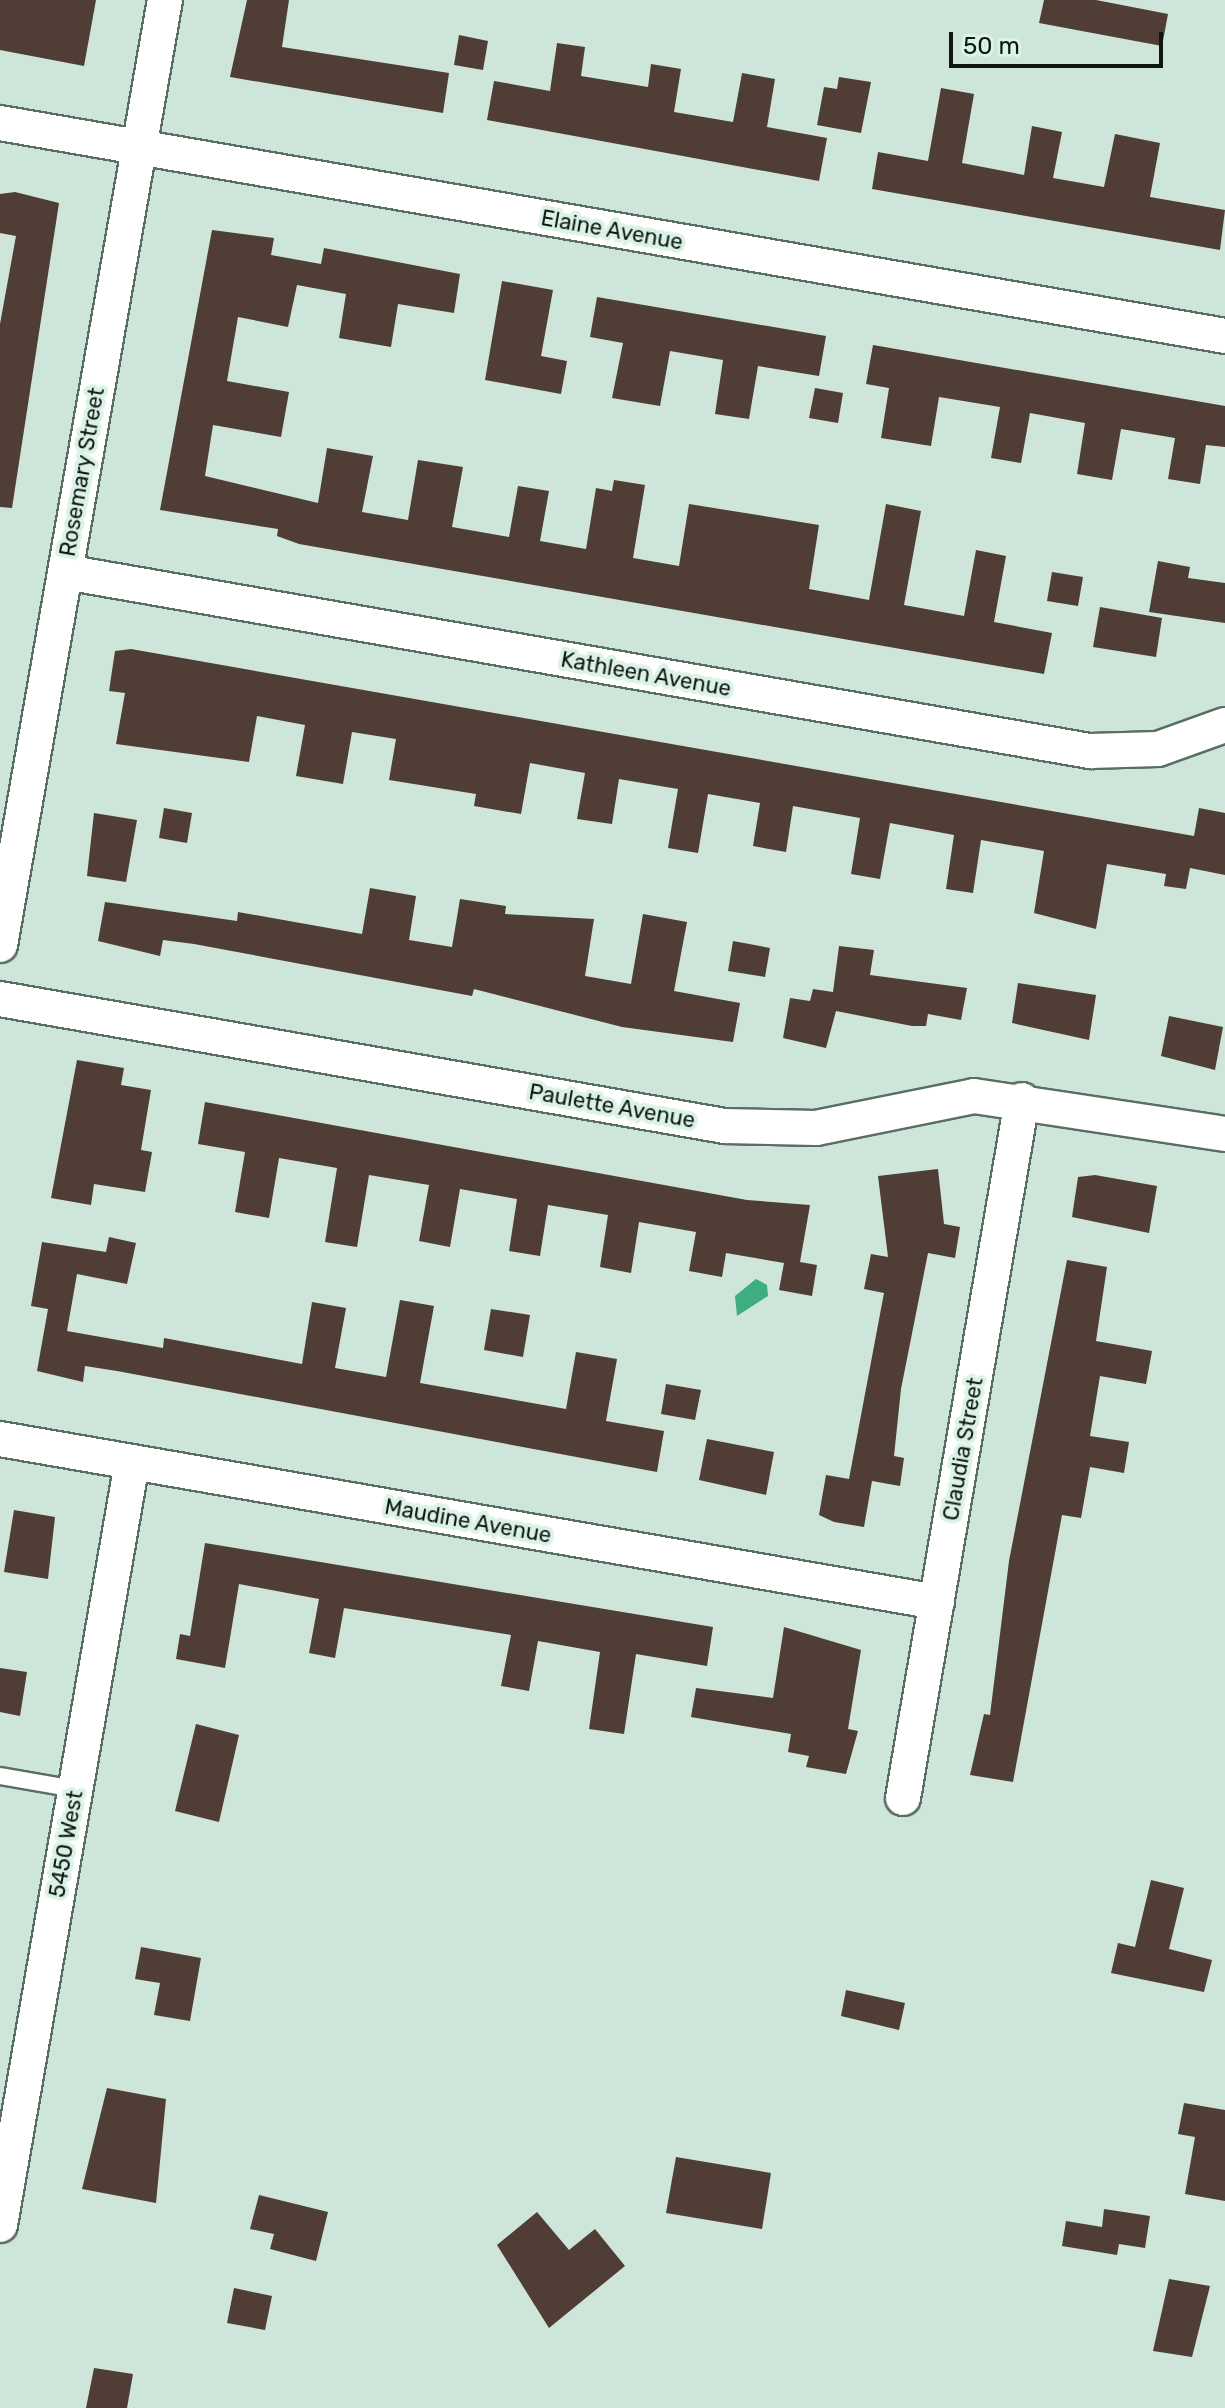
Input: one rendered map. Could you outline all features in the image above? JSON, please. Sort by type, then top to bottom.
[{"type":"street","name":"Rosemary Street","points":[[0,945],[165,0]]},
{"type":"street","name":"Elaine Avenue","points":[[0,123],[1225,336]]},
{"type":"street","name":"Kathleen Avenue","points":[[65,572],[1066,748],[1158,749],[1225,725]]},
{"type":"street","name":"Paulette Avenue","points":[[0,999],[725,1126],[816,1128],[959,1098],[1022,1100],[1225,1134]]},
{"type":"street","name":"Claudia Street","points":[[903,1798],[1022,1100]]},
{"type":"street","name":"Maudine Avenue","points":[[0,1439],[937,1602]]},
{"type":"street","name":"5450 West","points":[[0,2225],[12,2078],[75,1789],[132,1462]]},
{"type":"lane","points":[[0,1776],[75,1789]]},
{"type":"shaded area","points":[[756,1279],[767,1285],[768,1296],[737,1316],[735,1296]]},
{"type":"building","points":[[0,0],[96,0],[84,66],[0,50]]},
{"type":"building","points":[[247,0],[289,0],[282,47],[449,73],[443,113],[230,77]]},
{"type":"building","points":[[1044,0],[1096,0],[1168,14],[1162,46],[1039,23]]},
{"type":"building","points":[[459,35],[488,41],[483,70],[454,65]]},
{"type":"building","points":[[557,43],[585,47],[581,76],[648,87],[651,64],[681,69],[674,112],[733,122],[742,73],[775,79],[767,127],[827,138],[819,181],[487,120],[494,81],[550,91]]},
{"type":"building","points":[[839,77],[871,82],[861,133],[817,125],[824,87],[837,89]]},
{"type":"building","points":[[941,88],[974,94],[962,163],[1024,175],[1032,126],[1062,132],[1053,178],[1104,187],[1115,134],[1160,143],[1150,197],[1225,210],[1220,250],[872,189],[878,152],[928,161]]},
{"type":"building","points":[[15,192],[59,203],[12,508],[0,507],[0,324],[16,236],[0,233],[0,194]]},
{"type":"building","points":[[212,230],[274,238],[271,255],[321,264],[324,248],[460,274],[454,313],[398,304],[391,347],[339,338],[346,294],[297,285],[288,327],[238,317],[227,381],[289,392],[281,437],[213,425],[205,476],[318,503],[327,448],[373,456],[362,512],[408,520],[418,460],[463,467],[452,527],[509,537],[518,486],[549,491],[540,541],[586,549],[596,488],[612,491],[614,480],[645,485],[633,558],[679,566],[689,504],[819,525],[809,589],[869,600],[886,504],[921,511],[904,605],[964,616],[976,550],[1006,556],[994,622],[1052,633],[1044,674],[299,544],[277,536],[278,529],[160,510]]},
{"type":"building","points":[[502,281],[553,290],[541,356],[567,361],[561,394],[485,380]]},
{"type":"building","points":[[597,297],[826,336],[819,376],[758,366],[749,419],[715,414],[723,360],[670,351],[660,406],[612,398],[623,343],[590,337]]},
{"type":"building","points":[[873,345],[1225,406],[1225,447],[1206,445],[1200,484],[1168,479],[1175,438],[1121,429],[1112,480],[1077,474],[1085,423],[1030,413],[1021,463],[991,458],[1000,407],[939,397],[931,446],[881,438],[889,388],[866,384]]},
{"type":"building","points":[[815,388],[843,393],[838,423],[809,418]]},
{"type":"building","points":[[1158,561],[1190,567],[1188,578],[1225,583],[1225,623],[1149,612]]},
{"type":"building","points":[[1052,572],[1083,577],[1078,606],[1047,601]]},
{"type":"building","points":[[1100,607],[1162,618],[1156,657],[1093,647]]},
{"type":"building","points":[[131,649],[1194,836],[1199,808],[1225,813],[1225,875],[1190,868],[1186,889],[1164,886],[1166,874],[1107,864],[1096,929],[1034,913],[1044,851],[981,840],[973,893],[946,889],[954,835],[890,823],[880,879],[851,874],[860,818],[793,806],[786,852],[753,846],[760,803],[708,794],[698,853],[668,848],[678,789],[619,779],[612,824],[577,819],[585,773],[530,763],[521,814],[474,806],[476,794],[389,780],[396,739],[352,732],[343,784],[296,776],[305,725],[257,716],[249,762],[116,744],[125,693],[109,691],[115,651]]},
{"type":"building","points":[[164,808],[192,813],[187,843],[159,838]]},
{"type":"building","points":[[94,813],[137,820],[126,882],[87,876]]},
{"type":"building","points":[[370,888],[416,896],[409,940],[452,947],[460,899],[506,906],[505,914],[594,919],[585,976],[631,984],[643,914],[687,922],[674,991],[740,1003],[733,1042],[622,1027],[474,989],[472,996],[194,944],[163,940],[160,956],[98,941],[105,902],[237,921],[238,912],[362,934]]},
{"type":"building","points":[[733,941],[770,948],[765,977],[728,971]]},
{"type":"building","points":[[839,946],[874,950],[870,975],[967,988],[961,1020],[928,1014],[926,1026],[912,1026],[836,1011],[826,1048],[783,1038],[790,998],[810,1001],[813,989],[833,992]]},
{"type":"building","points":[[1018,983],[1096,995],[1089,1040],[1012,1023]]},
{"type":"building","points":[[1169,1016],[1223,1027],[1215,1070],[1161,1056]]},
{"type":"building","points":[[77,1060],[124,1068],[121,1085],[151,1090],[141,1150],[152,1152],[145,1192],[94,1184],[91,1205],[51,1198]]},
{"type":"building","points":[[205,1102],[747,1200],[810,1205],[800,1262],[817,1265],[812,1296],[779,1290],[784,1263],[726,1253],[722,1277],[689,1271],[696,1232],[639,1222],[631,1273],[600,1267],[608,1215],[548,1205],[540,1256],[509,1251],[517,1199],[460,1189],[450,1247],[419,1241],[429,1185],[369,1175],[357,1247],[325,1242],[337,1168],[279,1158],[269,1218],[235,1212],[245,1152],[198,1144]]},
{"type":"building","points":[[938,1169],[944,1224],[960,1227],[955,1258],[928,1253],[901,1389],[894,1456],[904,1458],[900,1486],[872,1481],[864,1527],[834,1522],[819,1515],[826,1475],[849,1479],[884,1293],[864,1289],[871,1254],[888,1257],[878,1176]]},
{"type":"building","points":[[1095,1175],[1157,1186],[1149,1233],[1072,1217],[1078,1177]]},
{"type":"building","points":[[109,1237],[136,1243],[127,1284],[77,1274],[67,1331],[163,1348],[164,1338],[302,1364],[312,1302],[346,1308],[335,1368],[386,1377],[400,1300],[434,1306],[420,1383],[566,1409],[576,1352],[617,1359],[606,1421],[664,1431],[657,1472],[117,1371],[85,1366],[83,1382],[37,1371],[48,1309],[31,1306],[42,1242],[106,1252]]},
{"type":"building","points":[[1067,1260],[1107,1267],[1096,1341],[1152,1351],[1146,1384],[1100,1376],[1090,1436],[1129,1442],[1124,1473],[1090,1467],[1081,1518],[1062,1515],[1013,1782],[970,1775],[984,1714],[990,1715],[1009,1561]]},
{"type":"building","points":[[491,1309],[530,1315],[523,1357],[484,1350]]},
{"type":"building","points":[[666,1384],[701,1390],[695,1420],[661,1414]]},
{"type":"building","points":[[707,1439],[774,1452],[766,1495],[699,1480]]},
{"type":"building","points":[[14,1510],[55,1517],[48,1579],[4,1572]]},
{"type":"building","points":[[205,1543],[713,1627],[707,1666],[636,1654],[624,1734],[589,1729],[600,1652],[538,1641],[529,1691],[501,1686],[511,1635],[344,1608],[335,1658],[309,1653],[319,1599],[239,1584],[225,1668],[176,1659],[180,1634],[190,1636]]},
{"type":"building","points":[[784,1627],[861,1650],[848,1729],[858,1731],[846,1774],[806,1767],[809,1756],[788,1752],[791,1734],[691,1717],[696,1688],[773,1698]]},
{"type":"building","points":[[0,1668],[27,1672],[20,1716],[0,1712]]},
{"type":"building","points":[[196,1724],[239,1735],[219,1822],[175,1811]]},
{"type":"building","points":[[1151,1880],[1184,1888],[1169,1949],[1212,1960],[1204,1992],[1111,1973],[1118,1943],[1135,1947]]},
{"type":"building","points":[[141,1947],[201,1958],[190,2021],[154,2015],[160,1983],[135,1979]]},
{"type":"building","points":[[846,1990],[905,2003],[899,2030],[841,2016]]},
{"type":"building","points":[[107,2088],[166,2099],[156,2203],[82,2189]]},
{"type":"building","points":[[1184,2103],[1225,2110],[1225,2201],[1185,2194],[1195,2137],[1178,2134]]},
{"type":"building","points":[[676,2157],[771,2173],[762,2229],[666,2213]]},
{"type":"building","points":[[259,2195],[328,2212],[316,2261],[270,2249],[274,2234],[250,2229]]},
{"type":"building","points":[[1104,2209],[1150,2216],[1145,2248],[1119,2244],[1117,2255],[1062,2246],[1066,2221],[1102,2227]]},
{"type":"building","points":[[537,2212],[569,2250],[595,2229],[625,2266],[549,2328],[497,2245]]},
{"type":"building","points":[[1169,2279],[1210,2286],[1192,2357],[1153,2351]]},
{"type":"building","points":[[234,2288],[272,2296],[265,2330],[227,2323]]},
{"type":"building","points":[[94,2368],[133,2374],[127,2408],[86,2408]]}]
